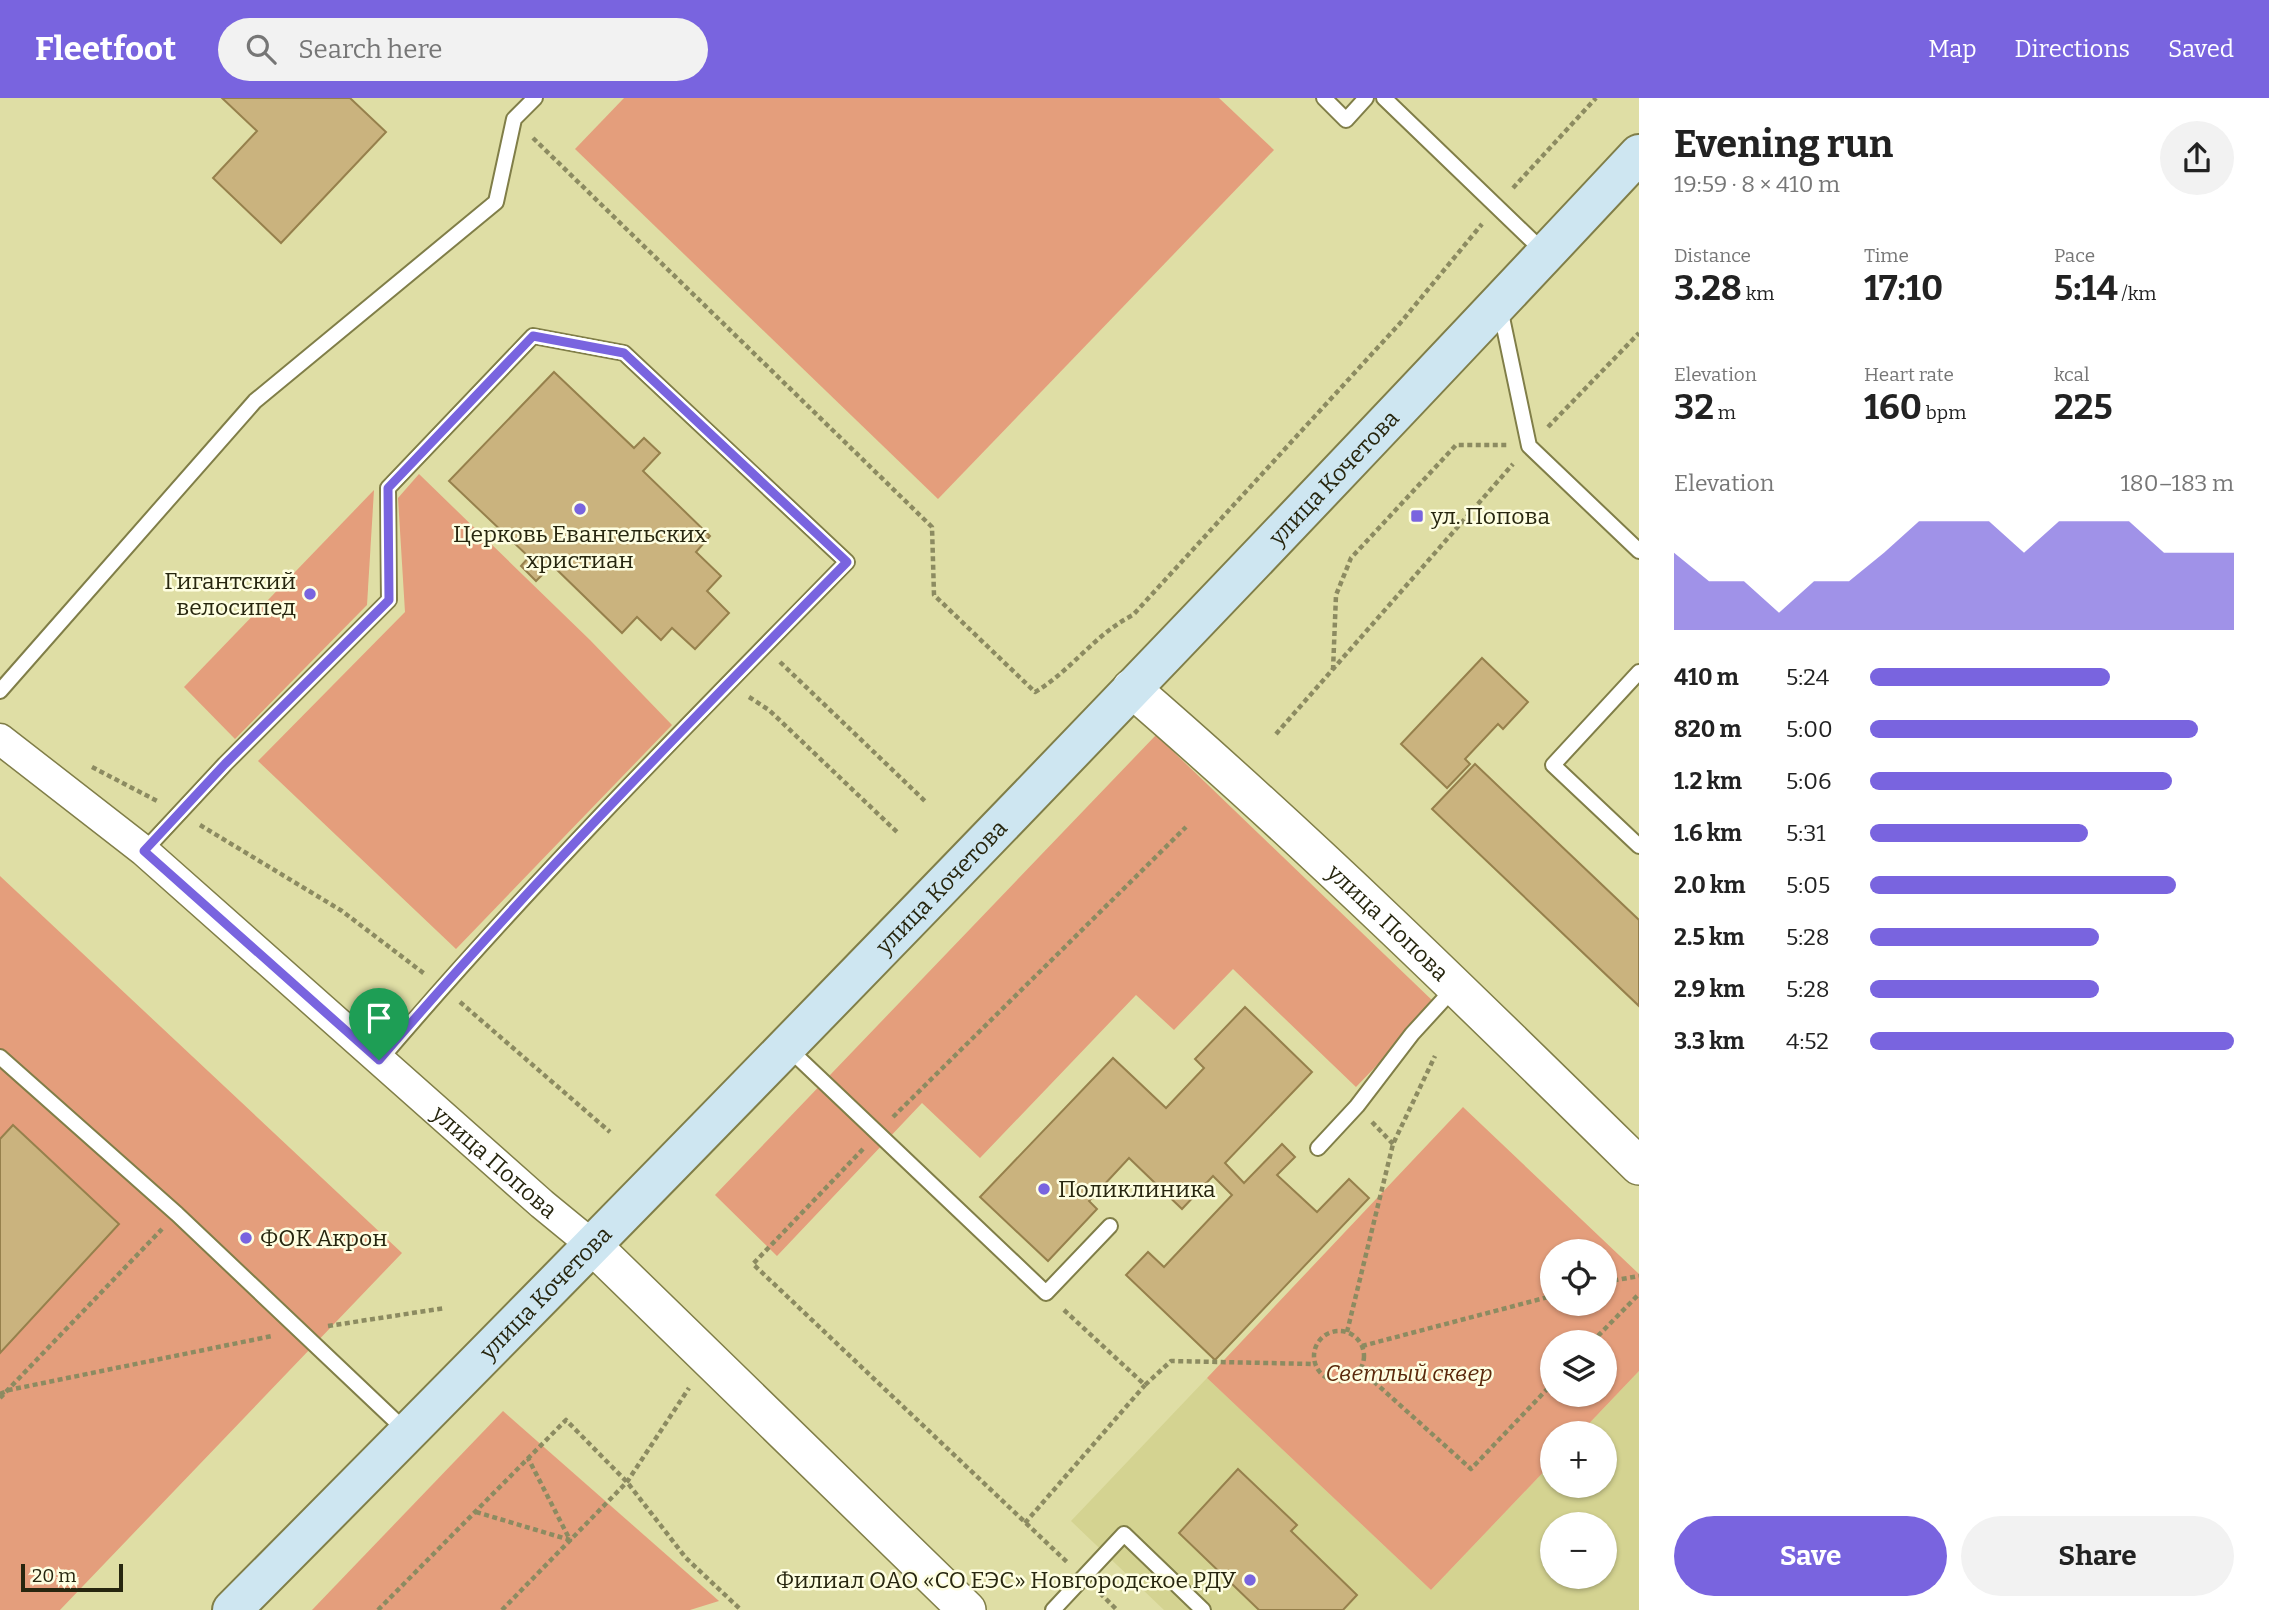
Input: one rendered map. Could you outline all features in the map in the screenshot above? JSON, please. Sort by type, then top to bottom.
[{"type":"main road","name":"улица Кочетова","points":[[232,1610],[787,1047],[1499,304],[1639,154]]},
{"type":"street","name":"улица Попова","points":[[1131,688],[1236,779],[1456,986],[1639,1166]]},
{"type":"street","name":"улица Попова","points":[[0,739],[144,851],[542,1204],[593,1245],[967,1610]]},
{"type":"lane","points":[[0,691],[255,401],[496,202],[514,119],[534,98]]},
{"type":"lane","points":[[1324,98],[1346,120],[1366,98]]},
{"type":"lane","points":[[1384,98],[1546,254]]},
{"type":"lane","points":[[1499,304],[1529,446],[1639,551]]},
{"type":"lane","points":[[144,851],[389,600],[388,488],[533,336],[624,353],[847,562],[728,683],[441,987],[379,1060]]},
{"type":"lane","points":[[1639,672],[1553,765],[1639,846]]},
{"type":"lane","points":[[1318,1148],[1357,1106],[1412,1034],[1456,986]]},
{"type":"lane","points":[[787,1047],[1046,1293],[1110,1226]]},
{"type":"lane","points":[[0,1057],[177,1214],[408,1433]]},
{"type":"lane","points":[[1053,1610],[1124,1534],[1203,1610]]},
{"type":"path","points":[[514,119],[932,527],[934,596],[1035,692],[1054,682],[1116,623],[1133,615],[1402,321],[1497,207],[1596,98]]},
{"type":"path","points":[[1276,734],[1529,446],[1639,333]]},
{"type":"path","points":[[1333,671],[1336,595],[1351,558],[1456,445],[1529,446]]},
{"type":"path","points":[[764,647],[927,803]]},
{"type":"path","points":[[728,683],[769,710],[898,834]]},
{"type":"path","points":[[84,763],[180,813],[342,911],[441,987],[610,1132]]},
{"type":"path","points":[[1117,1610],[753,1264],[877,1134],[1186,827]]},
{"type":"path","points":[[1347,1332],[1393,1144],[1435,1056]]},
{"type":"path","points":[[0,1396],[9,1390],[177,1214]]},
{"type":"path","points":[[1617,1280],[1639,1276]]},
{"type":"path","points":[[1046,1293],[1145,1385]]},
{"type":"path","points":[[1604,1330],[1639,1294]]},
{"type":"path","points":[[1362,1346],[1540,1299]]},
{"type":"path","points":[[9,1390],[300,1331],[445,1308]]},
{"type":"path","points":[[1347,1332],[1362,1346],[1364,1360],[1353,1377],[1338,1382],[1323,1376],[1314,1364],[1316,1345],[1329,1333],[1347,1332]]},
{"type":"path","points":[[1025,1523],[1145,1385],[1171,1361],[1314,1364]]},
{"type":"path","points":[[1360,1370],[1471,1469],[1540,1397]]},
{"type":"path","points":[[502,1610],[628,1482],[691,1384]]},
{"type":"path","points":[[377,1610],[566,1419],[628,1482],[686,1558],[741,1610]]},
{"type":"path","points":[[528,1458],[570,1540]]},
{"type":"path","points":[[476,1512],[570,1540]]},
{"type":"shaded area","points":[[1639,1371],[1639,1610],[1164,1610],[1071,1521],[1207,1378],[1431,1590],[1540,1476],[1540,1498],[1617,1498],[1617,1421],[1591,1421],[1605,1407],[1617,1407],[1617,1394]]},
{"type":"green space","points":[[624,98],[1219,98],[1274,150],[938,499],[575,149]]},
{"type":"green space","points":[[419,474],[590,640],[672,725],[456,949],[258,761],[405,612],[398,498]]},
{"type":"green space","points":[[374,490],[367,605],[235,739],[184,687]]},
{"type":"green space","points":[[1156,735],[1436,1004],[1356,1087],[1233,969],[1174,1030],[1136,995],[980,1158],[922,1103],[777,1256],[715,1195]]},
{"type":"green space","name":"ФОК Акрон","points":[[0,876],[402,1253],[60,1610],[0,1610],[0,1353],[119,1224],[13,1126],[0,1139]]},
{"type":"green space","name":"Светлый сквер","points":[[1463,1107],[1602,1239],[1540,1239],[1540,1316],[1617,1316],[1617,1253],[1639,1274],[1639,1371],[1617,1394],[1617,1330],[1540,1330],[1540,1407],[1605,1407],[1591,1421],[1540,1421],[1540,1476],[1431,1590],[1207,1378]]},
{"type":"green space","points":[[503,1411],[719,1601],[690,1610],[312,1610]]},
{"type":"building","points":[[222,98],[350,98],[386,132],[281,243],[213,178],[257,131]]},
{"type":"building","name":"Церковь Евангельских христиан","points":[[554,372],[634,448],[644,438],[660,453],[643,471],[710,536],[696,552],[721,576],[707,591],[729,613],[695,649],[672,628],[661,640],[637,617],[622,633],[552,565],[536,581],[521,566],[529,557],[449,481]]},
{"type":"building","points":[[1482,658],[1528,702],[1503,729],[1498,724],[1465,759],[1470,764],[1447,788],[1401,744]]},
{"type":"building","points":[[1475,764],[1639,920],[1639,1006],[1432,809]]},
{"type":"building","name":"Поликлиника","points":[[1245,1007],[1312,1072],[1225,1163],[1244,1183],[1282,1144],[1295,1157],[1277,1175],[1317,1212],[1349,1179],[1369,1198],[1215,1360],[1126,1275],[1148,1252],[1164,1267],[1232,1195],[1213,1176],[1182,1209],[1129,1158],[1089,1201],[1097,1209],[1048,1261],[980,1197],[1113,1058],[1166,1108],[1204,1068],[1195,1059]]},
{"type":"building","points":[[13,1125],[119,1224],[0,1353],[0,1139]]},
{"type":"building","points":[[1238,1469],[1297,1525],[1291,1531],[1357,1595],[1343,1610],[1259,1610],[1179,1533]]},
{"type":"place","name":"Церковь Евангельских христиан","points":[[580,509]]},
{"type":"place","name":"ул. Попова","points":[[1417,516]]},
{"type":"place","name":"Гигантский велосипед","points":[[310,594]]},
{"type":"place","name":"Поликлиника","points":[[1044,1189]]},
{"type":"place","name":"ФОК Акрон","points":[[246,1238]]},
{"type":"place","name":"Филиал ОАО «СО ЕЭС» Новгородское РДУ","points":[[1250,1580]]},
{"type":"route","points":[[533,336],[624,353],[847,562],[728,683],[451,976],[379,1060],[144,851],[225,764],[389,600],[388,488],[533,336]]}]
